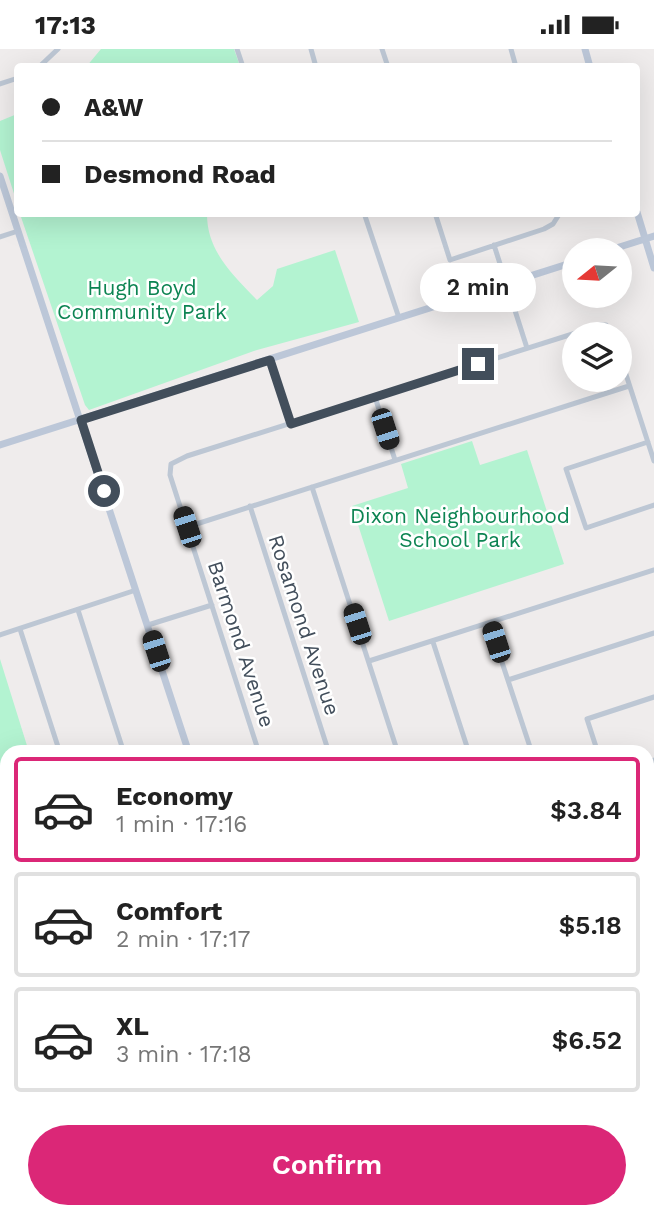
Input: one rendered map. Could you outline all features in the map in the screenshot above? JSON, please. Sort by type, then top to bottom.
[{"type":"street","points":[[42,63],[58,49]]},
{"type":"street","points":[[0,176],[186,745]]},
{"type":"street","points":[[365,217],[399,318]]},
{"type":"street","points":[[436,217],[450,260],[548,227],[556,217]]},
{"type":"street","points":[[638,217],[654,268]]},
{"type":"street","points":[[0,237],[18,231]]},
{"type":"street","points":[[632,243],[654,236]]},
{"type":"street","points":[[494,245],[527,348]]},
{"type":"street","points":[[0,445],[562,266]]},
{"type":"street","points":[[270,360],[291,424],[562,338]]},
{"type":"street","points":[[187,527],[610,392]]},
{"type":"street","points":[[631,392],[654,461]]},
{"type":"street","points":[[374,397],[395,460]]},
{"type":"street","name":"Barmond Avenue","points":[[256,745],[170,475],[172,464],[291,424]]},
{"type":"street","points":[[648,442],[566,469],[586,529],[654,505]]},
{"type":"street","points":[[312,487],[395,745]]},
{"type":"street","name":"Rosamond Avenue","points":[[250,506],[326,745]]},
{"type":"street","points":[[369,661],[654,570]]},
{"type":"street","points":[[0,635],[136,590]]},
{"type":"street","points":[[148,625],[212,605]]},
{"type":"street","points":[[78,610],[121,745]]},
{"type":"street","points":[[489,623],[528,745]]},
{"type":"street","points":[[20,629],[58,745]]},
{"type":"street","points":[[508,680],[654,633]]},
{"type":"street","points":[[433,642],[466,745]]},
{"type":"street","points":[[595,745],[587,719],[654,697]]},
{"type":"green space","points":[[101,49],[234,49],[239,63],[89,63]]},
{"type":"green space","points":[[14,115],[14,194],[0,150],[0,121]]},
{"type":"green space","name":"Hugh Boyd Community Park","points":[[21,217],[207,217],[216,251],[257,300],[273,286],[277,269],[335,250],[359,322],[257,350],[89,410],[85,405]]},
{"type":"green space","name":"Dixon Neighbourhood School Park","points":[[472,441],[480,465],[527,450],[564,564],[389,621],[352,506],[408,488],[401,464]]},
{"type":"green space","points":[[0,659],[27,745],[0,745]]},
{"type":"route","points":[[104,491],[81,420],[270,360],[291,424],[478,364]]}]
